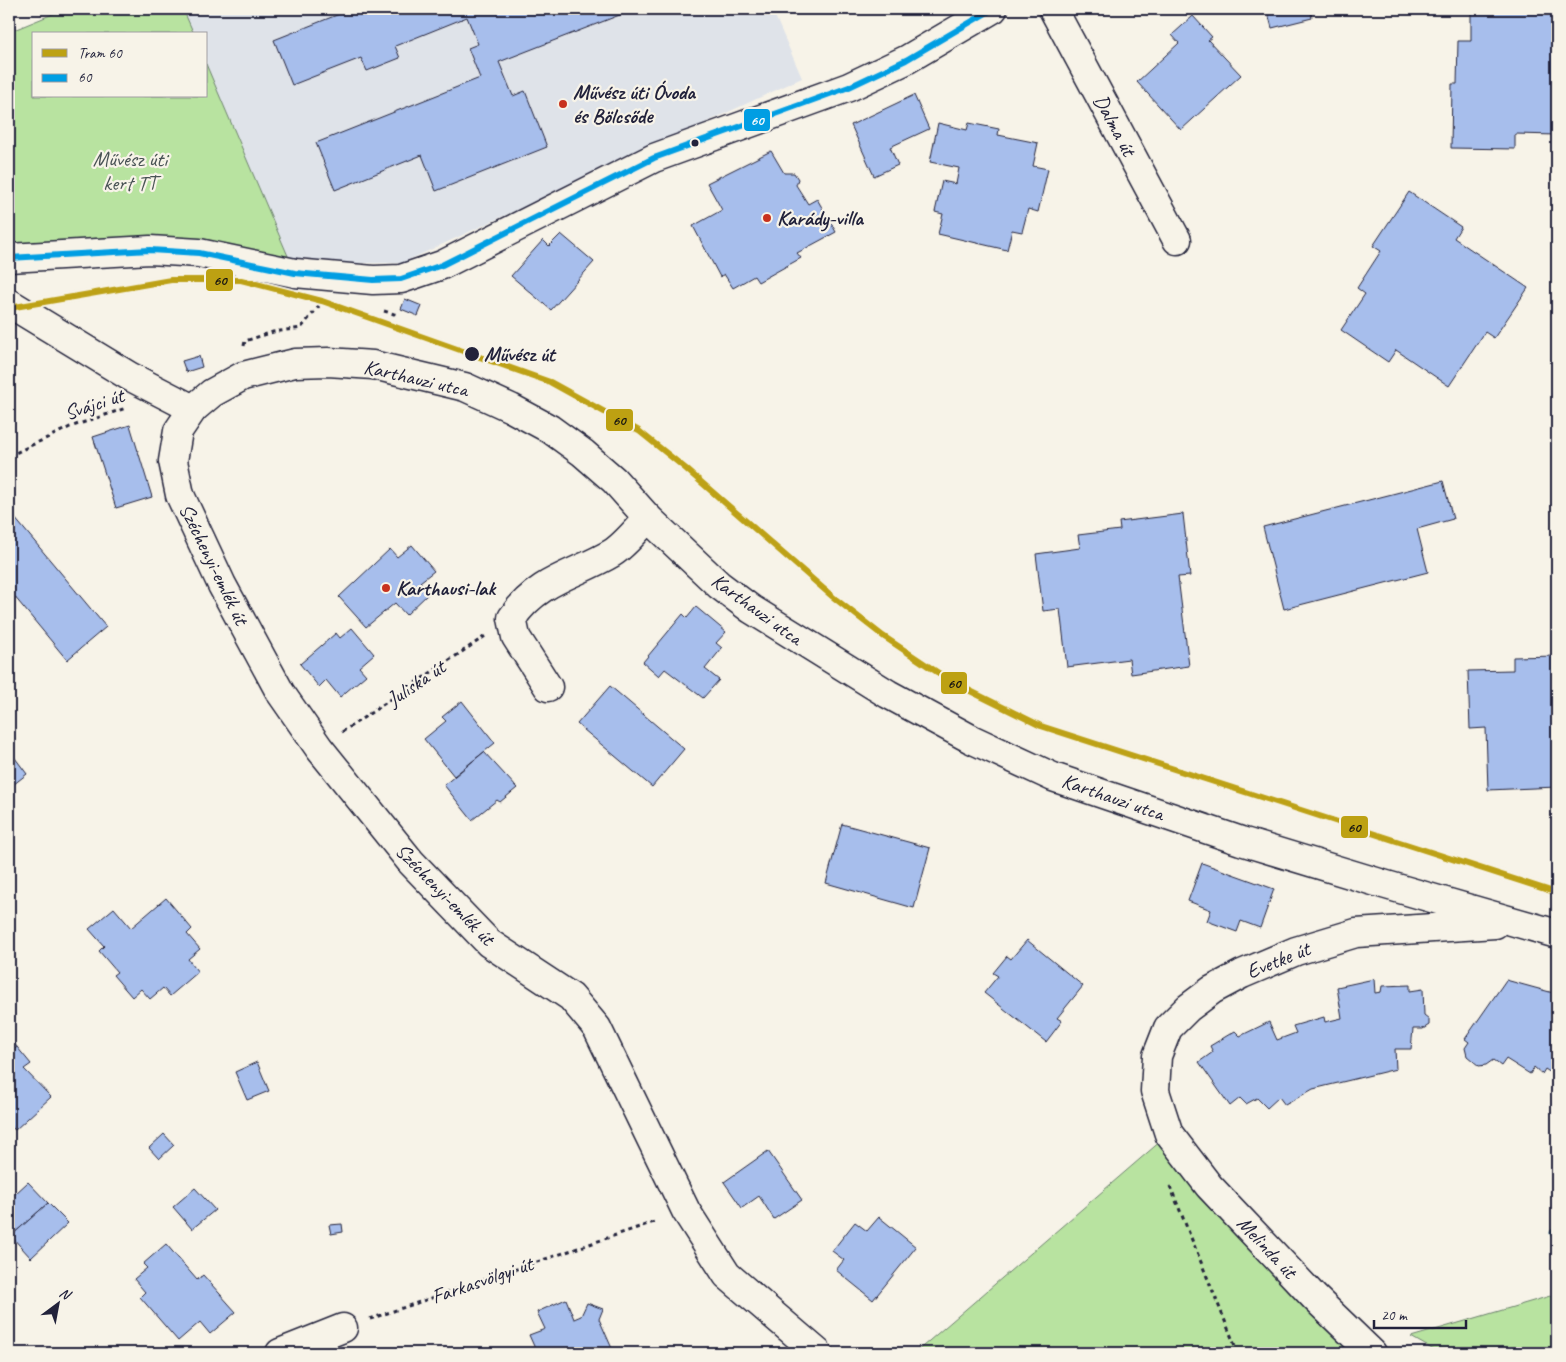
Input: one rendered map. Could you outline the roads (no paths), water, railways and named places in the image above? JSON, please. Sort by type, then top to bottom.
[{"type":"street","points":[[9,258],[160,251],[199,253],[295,273],[373,280],[401,279],[442,265],[654,158],[850,87],[906,60],[993,9]]},
{"type":"street","name":"Dalma út","points":[[1053,9],[1177,240]]},
{"type":"street","points":[[9,303],[130,376],[193,410]]},
{"type":"street","name":"Karthauzi utca","points":[[193,410],[212,393],[242,376],[295,363],[328,362],[372,365],[422,375],[465,387],[512,408],[550,429],[614,480],[648,518],[719,585],[751,609],[888,694],[970,739],[1053,777],[1241,841],[1557,934]]},
{"type":"street","name":"Széchenyi-emlék út","points":[[193,410],[178,432],[172,460],[180,495],[222,585],[276,684],[319,748],[411,862],[489,943],[571,997],[597,1028],[686,1211],[727,1275],[818,1353]]},
{"type":"street","points":[[548,687],[516,638],[512,618],[523,602],[560,576],[613,552],[648,518]]},
{"type":"street","name":"Evetke út","points":[[1169,1134],[1155,1091],[1157,1056],[1168,1028],[1188,1008],[1212,990],[1242,974],[1296,951],[1356,933],[1514,922]]},
{"type":"street","name":"Melinda út","points":[[1169,1134],[1210,1186],[1315,1298],[1372,1353]]},
{"type":"street","points":[[280,1353],[343,1328]]},
{"type":"waterway","points":[[1554,1233],[1557,1238]]},
{"type":"tram line","name":"60","points":[[9,308],[171,280],[241,280],[322,301],[550,382],[639,431],[685,468],[833,597],[883,636],[952,682],[1041,726],[1557,893]]},
{"type":"place","name":"Művész úti Óvoda és Bölcsőde","points":[[563,104]]},
{"type":"place","name":"Karády-villa","points":[[767,218]]},
{"type":"place","name":"Művész út","points":[[472,354]]},
{"type":"place","name":"Karthausi-lak","points":[[386,588]]},
{"type":"park label","name":"Művész úti kert TT","points":[[130,171]]}]
